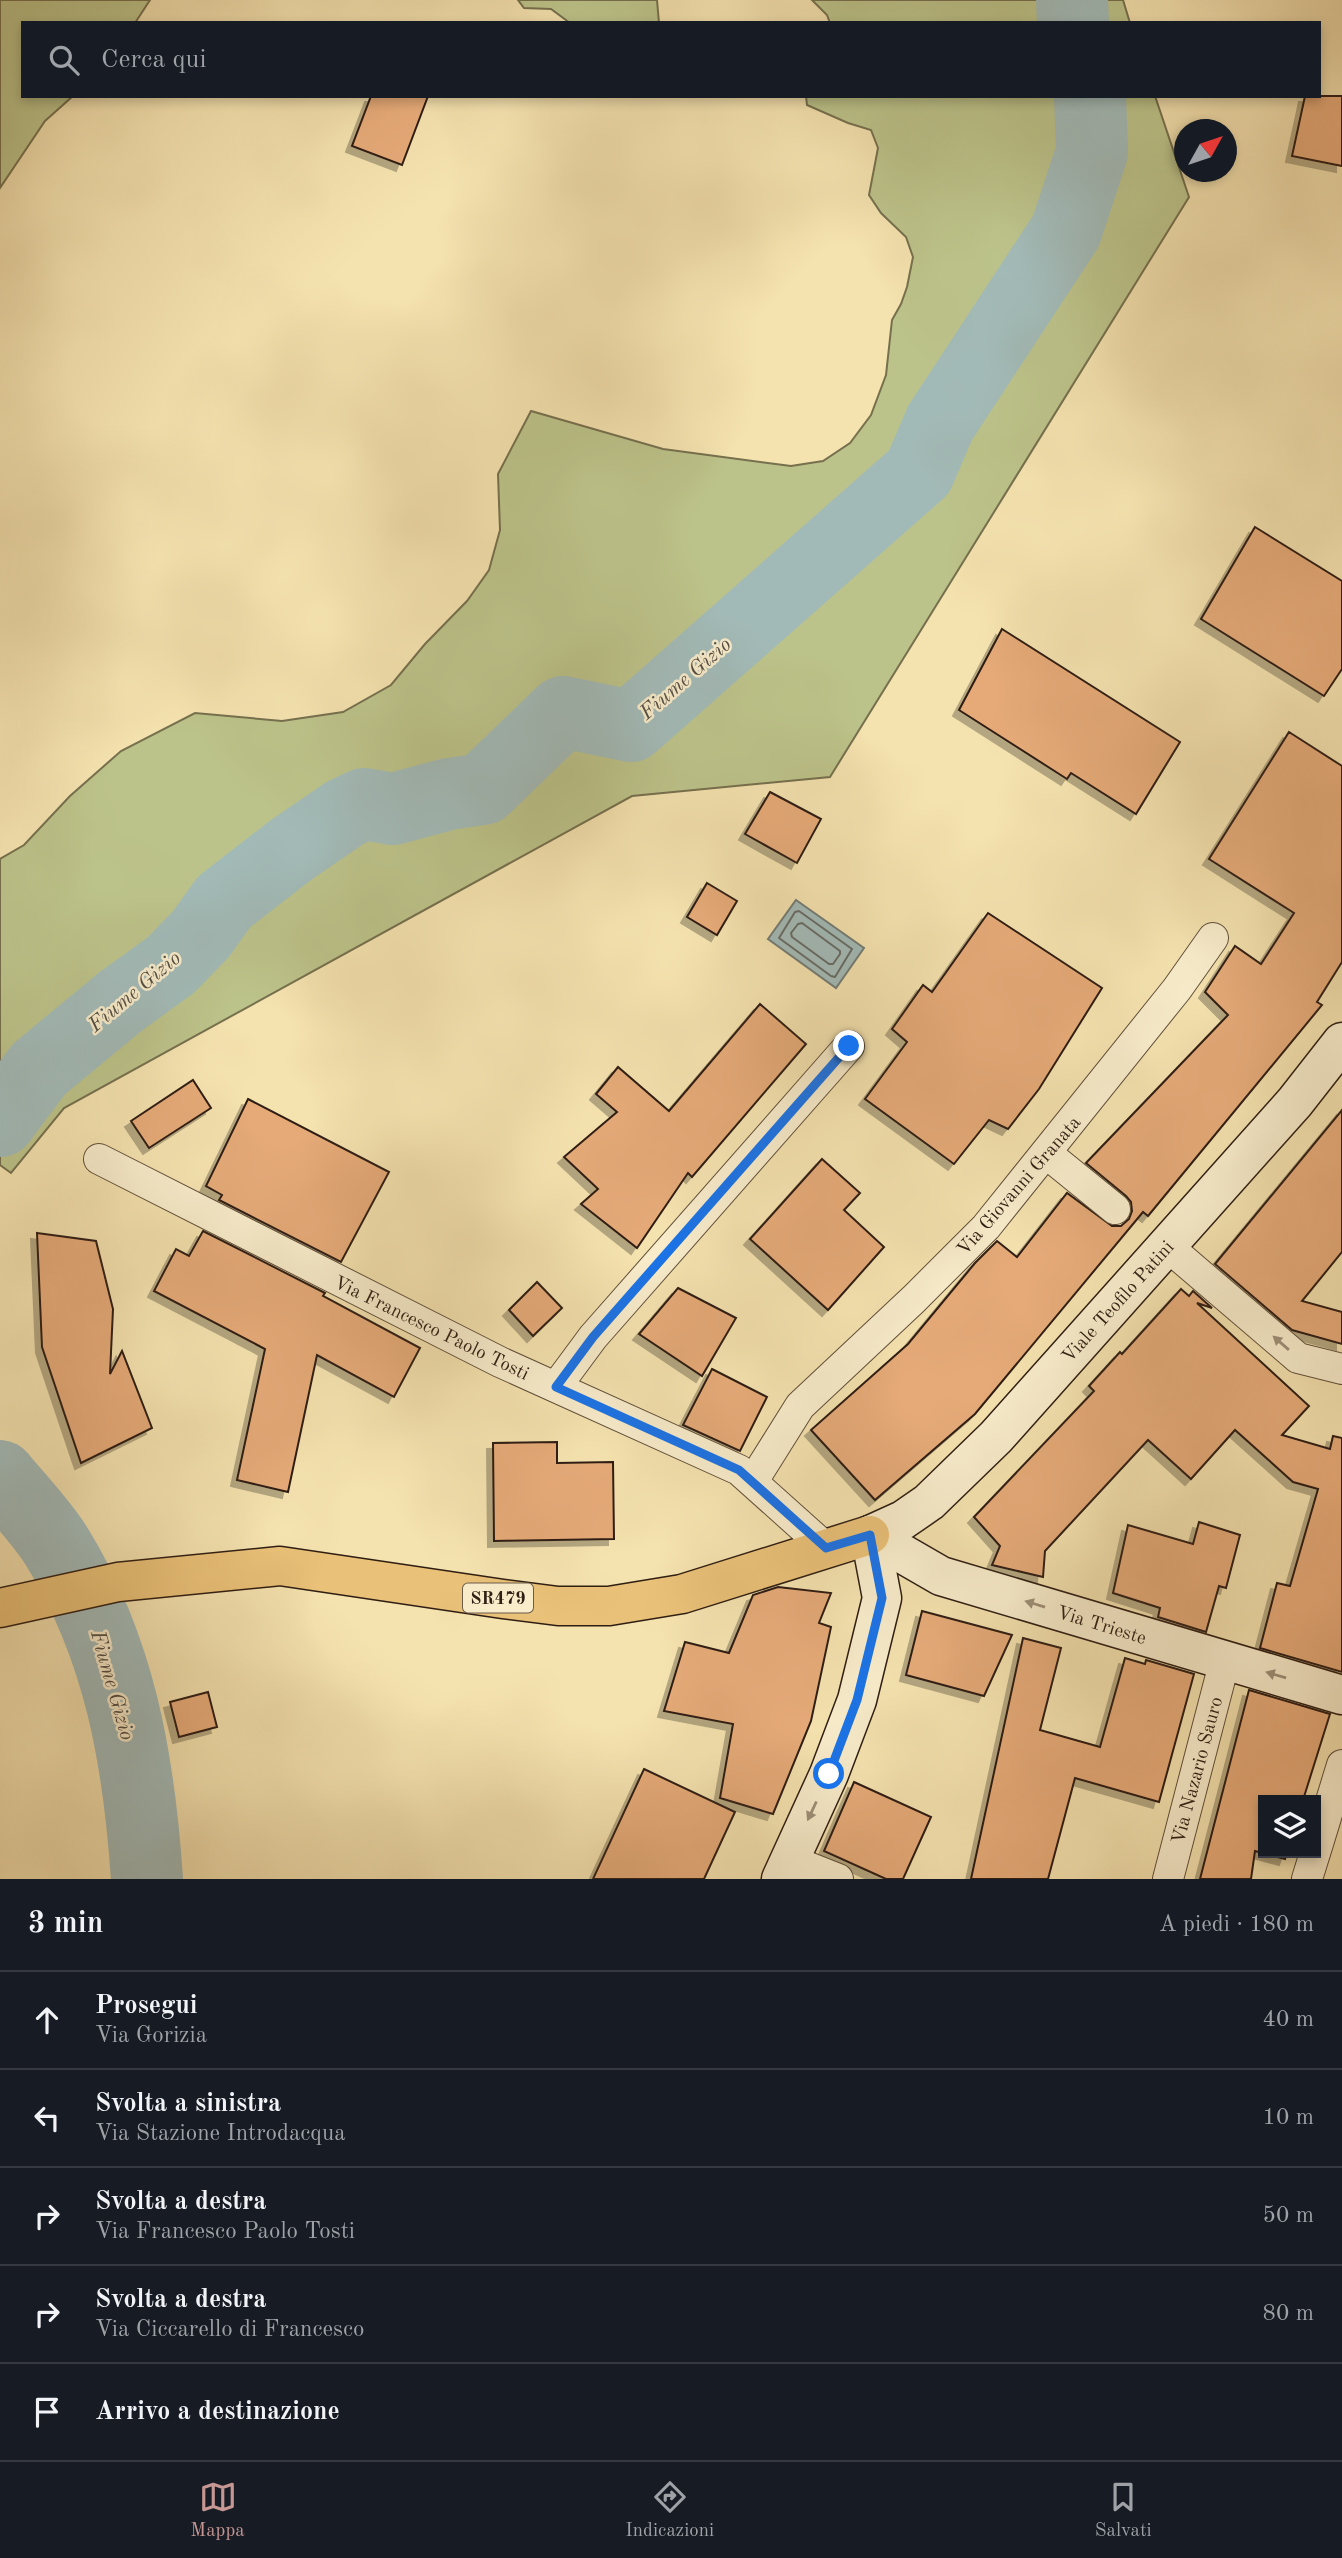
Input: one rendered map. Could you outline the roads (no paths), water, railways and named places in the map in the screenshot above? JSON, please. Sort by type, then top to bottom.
[{"type":"main road","name":"Viale Teofilo Patini","points":[[870,1535],[903,1520],[952,1481],[996,1437],[1295,1101],[1342,1042]]},
{"type":"main road","name":"SR479","points":[[16,1604],[118,1582],[280,1566],[558,1606],[609,1606],[682,1594],[870,1535]]},
{"type":"main road","name":"Via Trieste","points":[[870,1535],[941,1576],[1342,1695]]},
{"type":"main road","points":[[785,1870],[829,1774],[857,1700],[875,1630],[882,1598],[870,1535]]},
{"type":"street","name":"Via Giovanni Granata","points":[[753,1480],[800,1406],[986,1227],[1177,989],[1213,938]]},
{"type":"street","points":[[556,1387],[593,1337],[849,1046]]},
{"type":"street","points":[[1046,1153],[1115,1209]]},
{"type":"street","name":"Via Francesco Paolo Tosti","points":[[99,1159],[500,1362],[739,1470],[826,1548]]},
{"type":"street","points":[[1167,1246],[1298,1358],[1342,1369]]},
{"type":"street","name":"Via Nazario Sauro","points":[[1168,1879],[1225,1660]]},
{"type":"street","points":[[1321,1832],[1342,1766]]},
{"type":"street","points":[[1307,1879],[1313,1858]]},
{"type":"street","points":[[785,1870],[838,1879]]},
{"type":"water","points":[[796,900],[864,948],[836,988],[768,939]]},
{"type":"waterway","name":"Fiume Gizio","points":[[1072,0],[1073,21]]},
{"type":"waterway","name":"Fiume Gizio","points":[[0,1121],[39,1069],[120,1002],[171,965],[201,934],[224,902],[291,850],[345,813],[364,804],[393,809],[449,794],[483,789],[563,712],[631,726],[919,472],[940,423],[1066,231],[1092,152],[1090,98]]},
{"type":"waterway","name":"Fiume Gizio","points":[[0,1476],[57,1547],[97,1625],[123,1707],[132,1749],[147,1879]]}]
